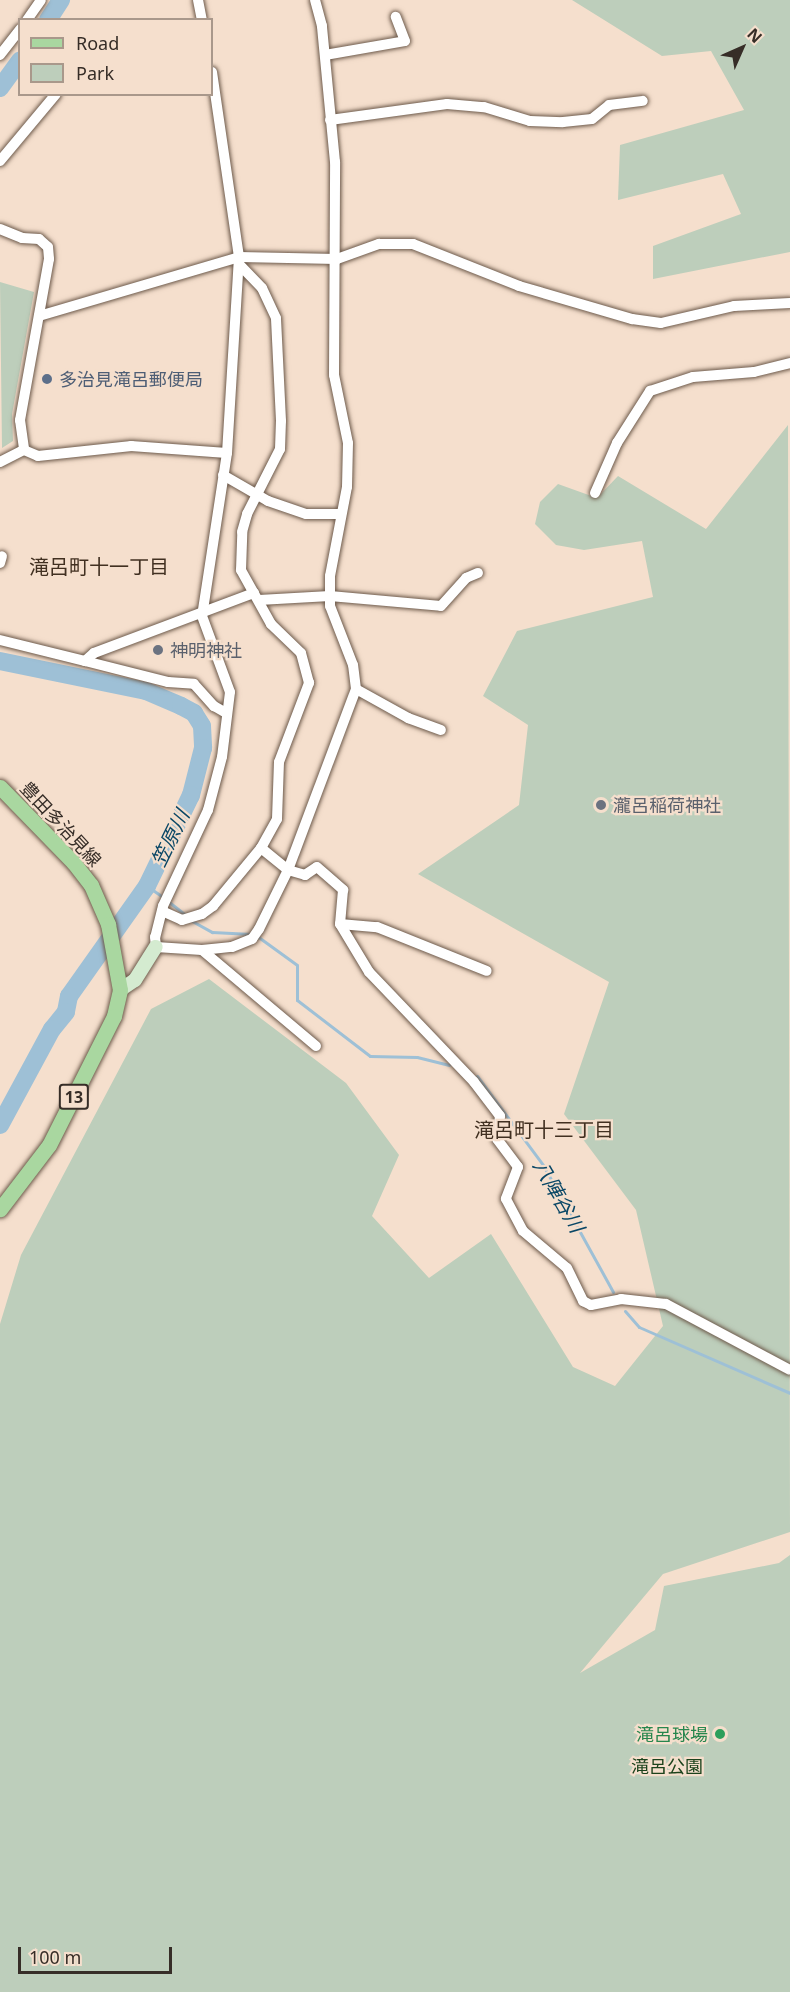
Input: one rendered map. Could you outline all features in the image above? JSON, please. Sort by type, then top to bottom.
[{"type":"main road","name":"豊田多治見線","points":[[0,787],[74,862],[91,885],[108,924],[115,973],[120,990]]},
{"type":"main road","name":"13","points":[[0,1209],[49,1145],[114,1016],[120,990]]},
{"type":"street","points":[[28,18],[41,0]]},
{"type":"street","points":[[198,0],[202,18]]},
{"type":"street","points":[[156,947],[202,950],[232,947],[252,939],[288,870],[356,689],[353,665],[330,596],[341,514],[348,488],[348,443],[334,375],[337,259],[330,120],[325,55],[315,0]]},
{"type":"street","points":[[325,55],[405,41],[396,17]]},
{"type":"street","points":[[0,55],[18,32]]},
{"type":"street","points":[[120,990],[135,980],[156,947],[163,909],[208,810],[225,737],[230,692],[202,616],[227,453],[239,261],[213,94]]},
{"type":"street","points":[[0,161],[54,96]]},
{"type":"street","points":[[330,120],[447,104],[484,107],[530,121],[563,122],[592,119],[609,105],[643,101]]},
{"type":"street","points":[[0,229],[22,238],[39,239],[48,247],[39,316],[20,420],[24,450]]},
{"type":"street","points":[[39,316],[239,261],[337,259],[379,244],[413,244],[519,286],[632,319],[662,323],[734,306],[790,303]]},
{"type":"street","points":[[163,909],[182,920],[213,906],[261,848],[277,819],[279,762],[309,683],[301,653],[271,624],[241,570],[239,553],[247,514],[256,494],[268,479],[280,449],[277,328],[270,301],[251,273],[239,261]]},
{"type":"street","points":[[595,493],[617,443],[650,391],[693,377],[754,372],[790,363]]},
{"type":"street","points":[[0,462],[24,450],[38,456],[131,446],[227,453]]},
{"type":"street","points":[[223,475],[256,494],[306,514],[341,514]]},
{"type":"street","points":[[85,661],[94,653],[132,638],[257,597],[330,596],[441,606],[466,578],[478,573]]},
{"type":"street","points":[[0,640],[168,682],[194,684],[214,706],[226,713]]},
{"type":"street","points":[[356,689],[408,718],[441,730]]},
{"type":"street","points":[[261,848],[288,870],[305,875],[317,867],[343,890],[340,924],[369,972],[474,1082],[500,1116],[497,1139],[518,1167],[506,1199],[523,1231],[567,1268],[583,1301],[591,1305],[621,1299],[666,1304],[790,1370]]},
{"type":"street","points":[[340,924],[377,927],[487,971]]},
{"type":"street","points":[[202,950],[316,1046]]},
{"type":"green space","points":[[572,0],[790,0],[790,252],[653,279],[653,246],[741,214],[723,174],[618,200],[620,145],[744,110],[711,51],[662,56]]},
{"type":"green space","points":[[0,282],[34,292],[12,414],[13,441],[2,448]]},
{"type":"green space","name":"滝呂公園","points":[[788,425],[790,1532],[663,1574],[580,1673],[655,1630],[664,1586],[779,1563],[790,1555],[790,1992],[0,1992],[0,1324],[21,1255],[151,1009],[209,979],[346,1083],[399,1155],[372,1216],[429,1278],[491,1234],[573,1367],[615,1386],[663,1326],[636,1210],[564,1114],[609,982],[418,874],[519,805],[528,725],[483,696],[517,631],[653,597],[642,541],[584,550],[556,545],[535,524],[540,502],[558,484],[597,498],[618,476],[706,529]]},
{"type":"waterway","name":"笠原川","points":[[49,18],[61,0]]},
{"type":"waterway","name":"笠原川","points":[[0,88],[18,63]]},
{"type":"waterway","name":"笠原川","points":[[0,661],[146,691],[194,713],[202,726],[203,748],[191,795],[147,886],[69,996],[66,1012],[52,1029],[0,1125]]},
{"type":"waterway","name":"八陣谷川","points":[[147,886],[164,898]]},
{"type":"waterway","name":"八陣谷川","points":[[169,902],[187,916]]},
{"type":"waterway","name":"八陣谷川","points":[[192,921],[212,932],[251,934]]},
{"type":"waterway","name":"八陣谷川","points":[[257,936],[297,965],[297,1000],[370,1056],[417,1057],[449,1065]]},
{"type":"waterway","name":"八陣谷川","points":[[477,1076],[543,1165],[613,1292]]},
{"type":"waterway","name":"八陣谷川","points":[[625,1311],[639,1327],[790,1393]]},
{"type":"place","name":"多治見滝呂郵便局","points":[[47,379]]},
{"type":"place","name":"神明神社","points":[[158,650]]},
{"type":"place","name":"瀧呂稲荷神社","points":[[601,805]]},
{"type":"place","name":"滝呂球場","points":[[720,1734]]},
{"type":"district","name":"滝呂町十一丁目","points":[[99,566]]},
{"type":"district","name":"滝呂町十三丁目","points":[[544,1129]]}]
